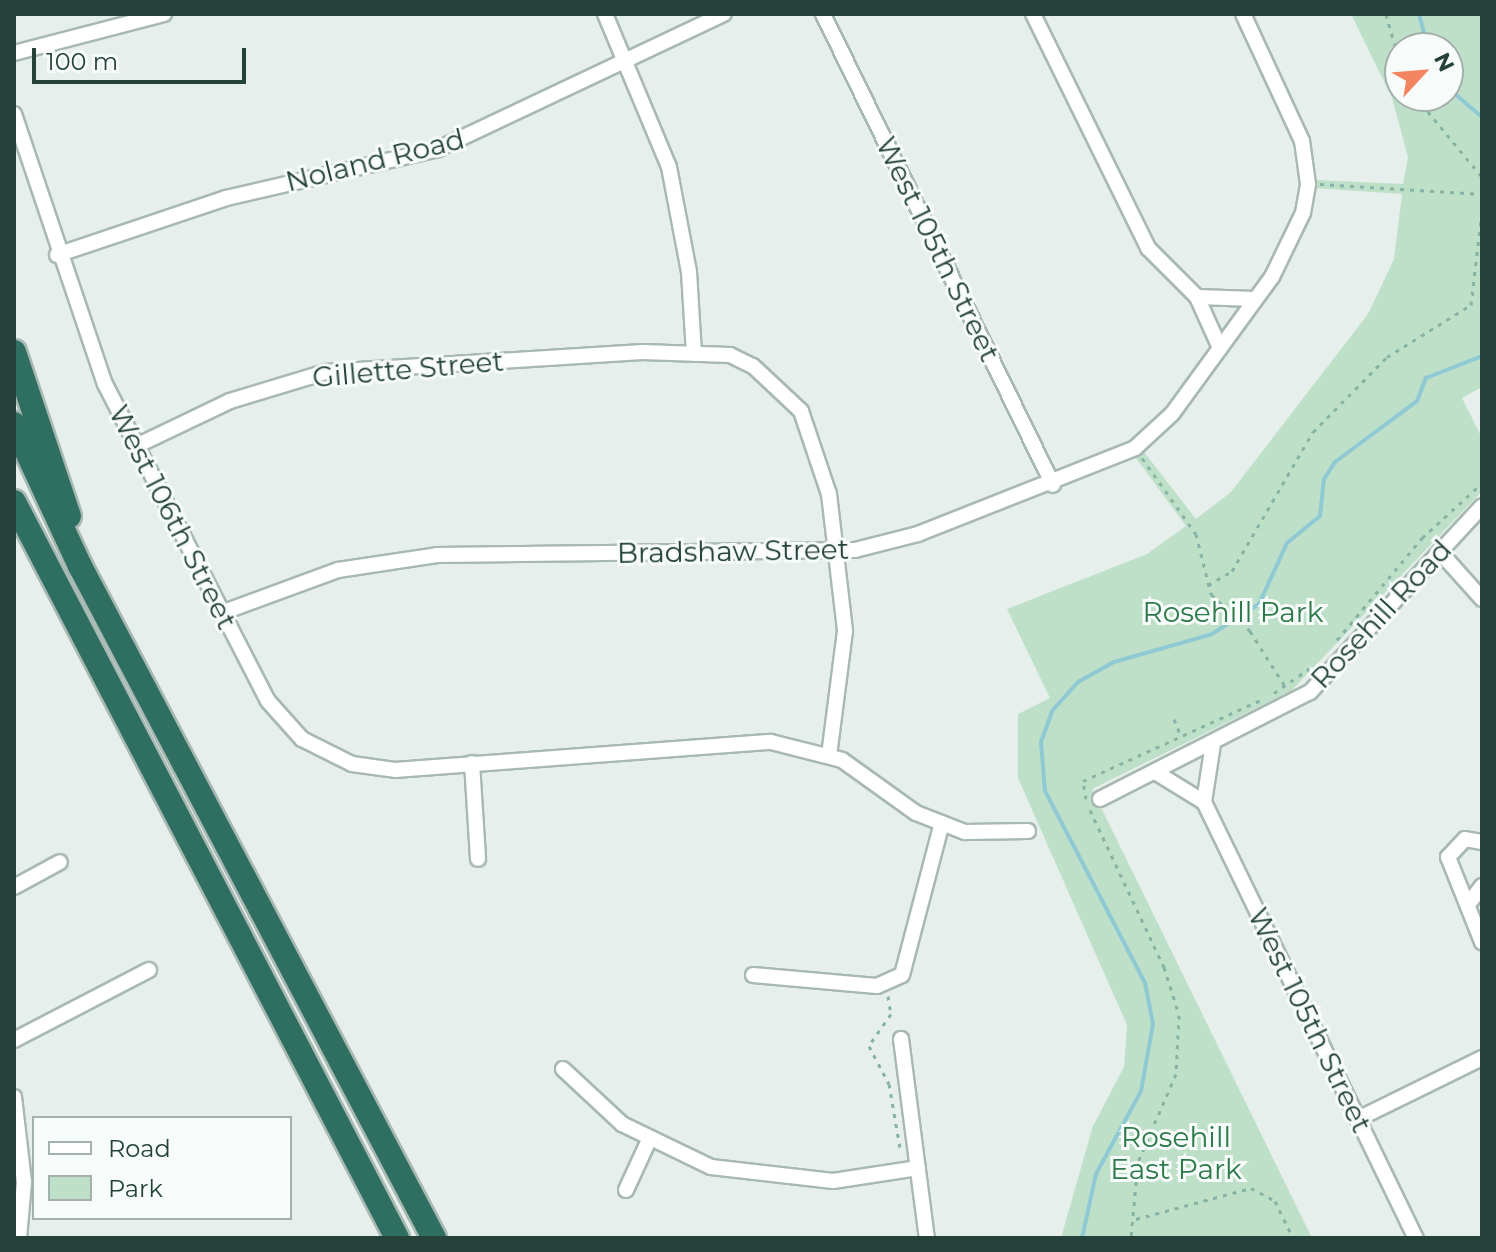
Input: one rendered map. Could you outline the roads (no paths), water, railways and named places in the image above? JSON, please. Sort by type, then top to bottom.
[{"type":"highway","points":[[14,352],[62,486],[80,566]]},
{"type":"highway","points":[[14,424],[80,566],[434,1238]]},
{"type":"highway","points":[[14,502],[52,583],[397,1238]]},
{"type":"highway","points":[[14,538],[52,583]]},
{"type":"street","points":[[14,53],[164,14]]},
{"type":"street","points":[[605,14],[628,61],[682,218],[694,354]]},
{"type":"street","name":"Noland Road","points":[[57,255],[226,198],[438,149],[724,14]]},
{"type":"street","name":"West 105th Street","points":[[823,14],[1053,485]]},
{"type":"street","points":[[1033,14],[1148,248],[1197,297],[1220,348]]},
{"type":"street","name":"Bradshaw Street","points":[[221,613],[338,570],[437,555],[838,551],[903,539],[1053,485],[1135,448],[1172,414],[1220,348],[1285,257],[1303,213],[1308,184],[1292,114],[1243,14]]},
{"type":"street","name":"West 106th Street","points":[[14,114],[57,255],[136,446],[268,701],[317,748],[380,769],[740,741],[829,756]]},
{"type":"street","points":[[1197,297],[1255,299]]},
{"type":"street","name":"Gillette Street","points":[[136,446],[230,401],[326,372],[694,354],[730,355],[753,366],[793,400],[818,452],[838,551],[844,653],[829,756]]},
{"type":"street","name":"Rosehill Road","points":[[1100,799],[1294,701],[1335,670],[1482,506]]},
{"type":"street","points":[[1440,552],[1482,599]]},
{"type":"street","points":[[1155,772],[1204,802],[1213,744]]},
{"type":"street","points":[[829,756],[942,823],[987,835],[1028,831]]},
{"type":"street","points":[[472,763],[478,859]]},
{"type":"street","name":"West 105th Street","points":[[1204,802],[1416,1238]]},
{"type":"street","points":[[753,975],[877,986],[902,975],[942,823]]},
{"type":"street","points":[[1482,842],[1465,839],[1448,857],[1470,902],[1482,942]]},
{"type":"street","points":[[14,887],[60,862]]},
{"type":"street","points":[[1470,902],[1482,886]]},
{"type":"street","points":[[14,1040],[149,970]]},
{"type":"street","points":[[901,1039],[927,1238]]},
{"type":"street","points":[[1358,1119],[1482,1058]]},
{"type":"street","points":[[563,1069],[586,1098],[649,1140],[750,1176],[833,1181],[918,1168]]},
{"type":"street","points":[[14,1100],[29,1182],[19,1238]]},
{"type":"street","points":[[626,1190],[649,1140]]},
{"type":"waterway","points":[[1419,14],[1424,32]]},
{"type":"waterway","points":[[1464,102],[1482,117]]},
{"type":"waterway","points":[[1082,1238],[1096,1174],[1141,1091],[1153,1024],[1145,983],[1045,791],[1041,742],[1052,711],[1078,682],[1114,662],[1212,634],[1259,604],[1287,543],[1320,516],[1324,479],[1335,462],[1417,401],[1426,378],[1482,356]]},
{"type":"park label","name":"Rosehill Park","points":[[1233,612]]},
{"type":"park label","name":"Rosehill East Park","points":[[1176,1153]]}]
